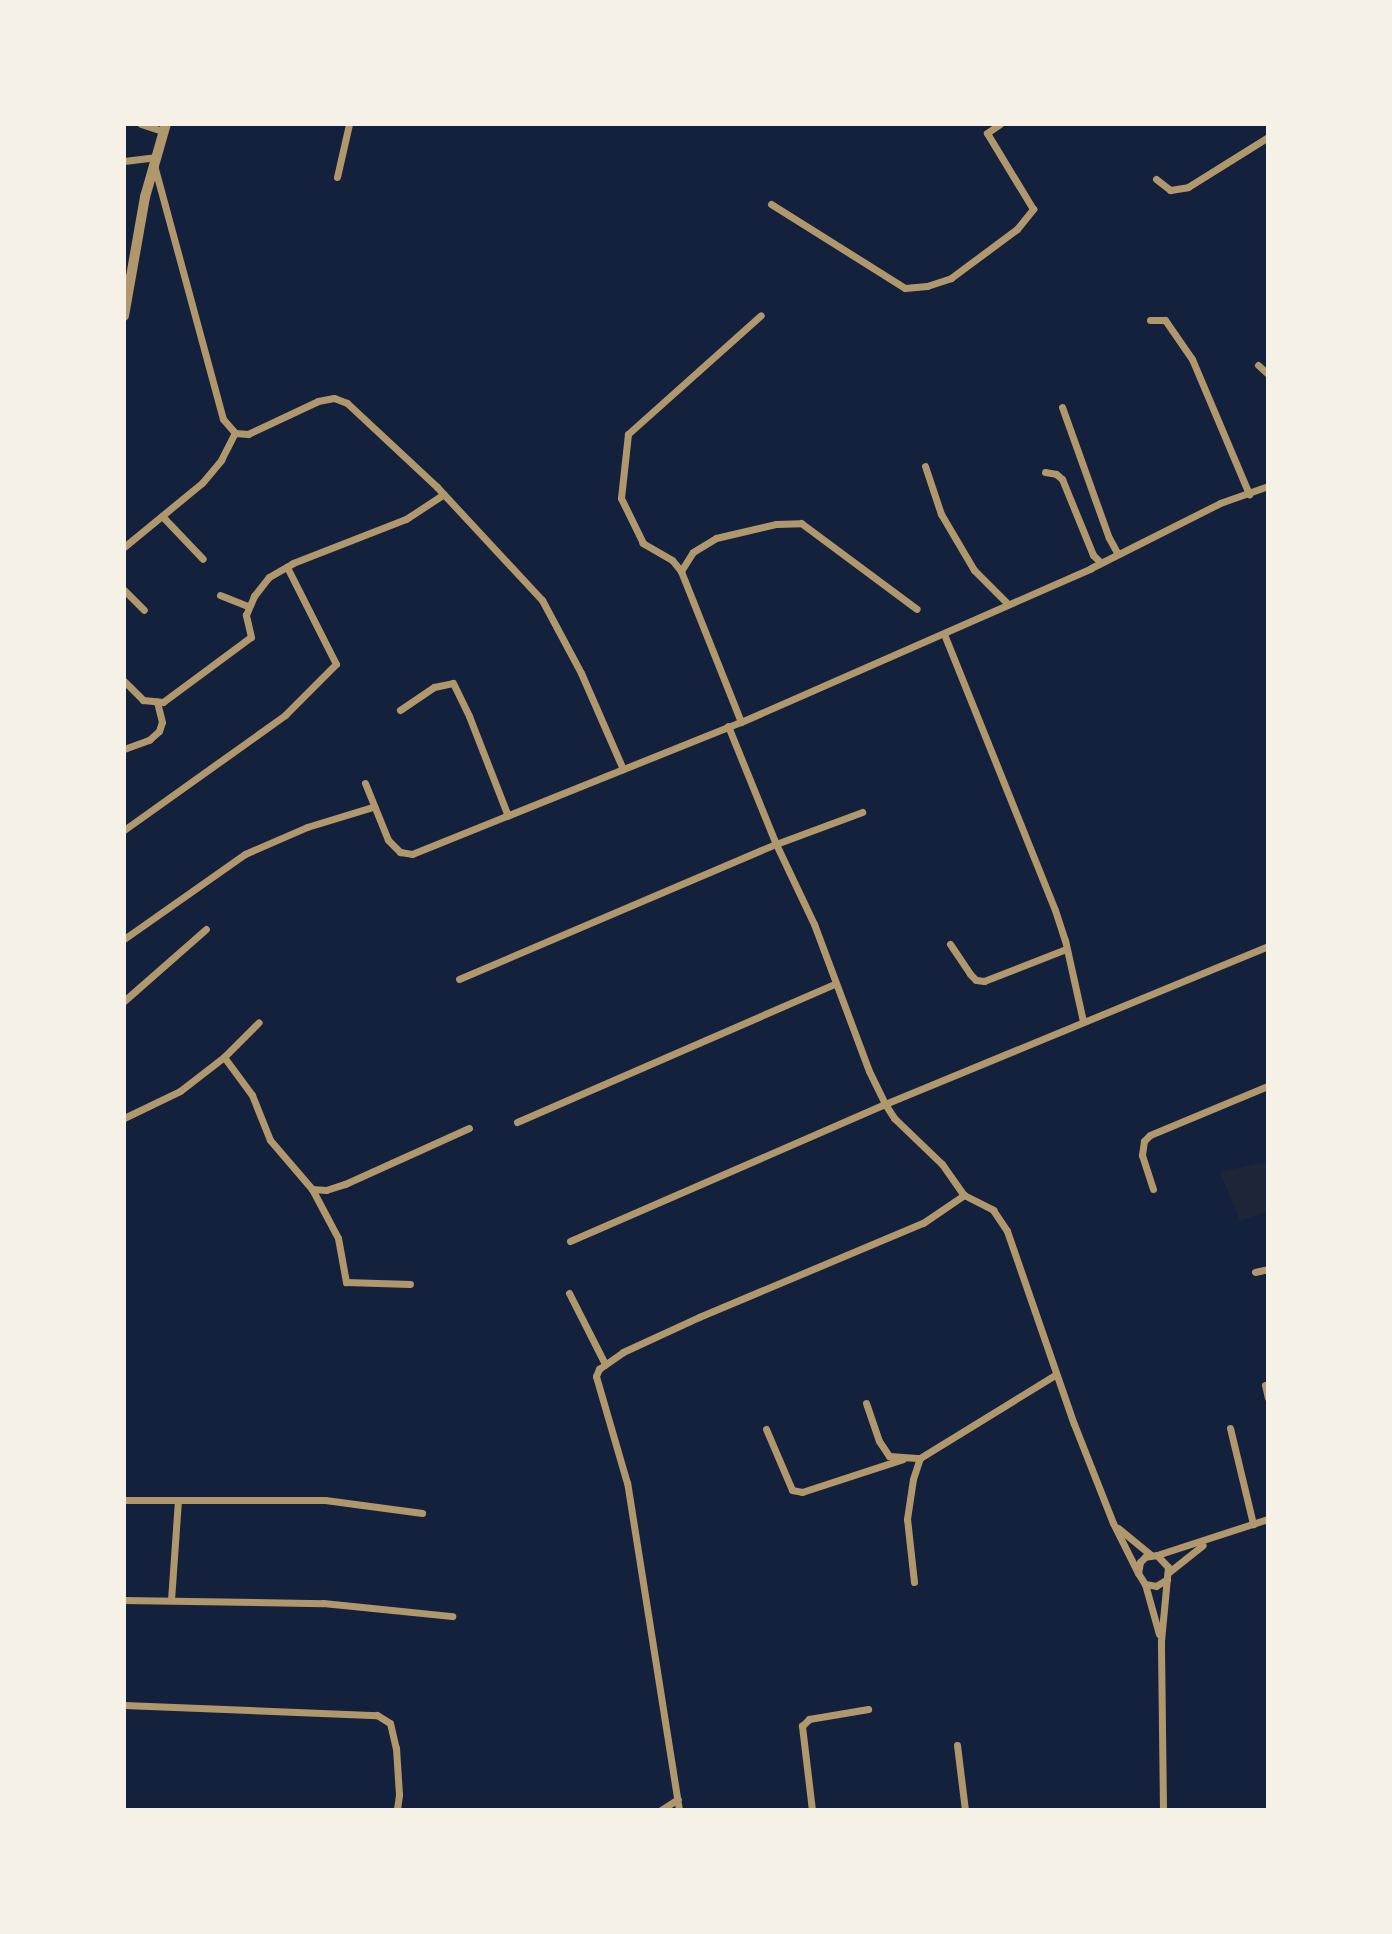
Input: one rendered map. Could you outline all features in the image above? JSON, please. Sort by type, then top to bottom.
[{"type":"street","points":[[124,316],[154,159],[164,128],[141,124]]},
{"type":"street","points":[[337,177],[349,124]]},
{"type":"street","points":[[771,204],[905,288],[951,278],[1017,229],[1033,209],[981,124]]},
{"type":"street","points":[[987,133],[1000,124]]},
{"type":"street","points":[[1156,178],[1170,190],[1188,187],[1268,137]]},
{"type":"street","points":[[124,161],[154,159]]},
{"type":"street","points":[[154,159],[223,419],[235,433],[248,434],[318,401],[334,398],[347,403],[444,494],[542,600],[581,673],[623,769]]},
{"type":"street","points":[[741,722],[681,571],[672,560],[643,544],[621,498],[628,433],[761,315]]},
{"type":"street","points":[[1150,320],[1165,320],[1192,359],[1249,494]]},
{"type":"street","points":[[1258,365],[1268,374]]},
{"type":"street","points":[[1062,407],[1109,538],[1118,554]]},
{"type":"street","points":[[124,547],[202,483],[221,460],[235,433]]},
{"type":"street","points":[[925,466],[947,525],[974,570],[1008,604]]},
{"type":"street","points":[[1045,472],[1056,474],[1062,479],[1093,555],[1101,562]]},
{"type":"street","points":[[365,783],[388,840],[400,852],[412,855],[741,722],[944,634],[1118,554],[1220,503],[1268,486]]},
{"type":"street","points":[[124,681],[143,700],[163,702],[251,637],[246,615],[254,596],[270,577],[287,566],[406,519],[444,494]]},
{"type":"street","points":[[162,516],[203,559]]},
{"type":"street","points":[[681,571],[693,552],[716,538],[776,524],[801,523],[916,609]]},
{"type":"street","points":[[124,830],[285,715],[336,664],[287,566]]},
{"type":"street","points":[[124,590],[144,610]]},
{"type":"street","points":[[220,595],[249,607]]},
{"type":"street","points":[[944,634],[1029,842],[1066,949],[1083,1021]]},
{"type":"street","points":[[400,710],[435,687],[453,683],[469,716],[508,816]]},
{"type":"street","points":[[124,749],[149,740],[159,731],[162,722],[157,702]]},
{"type":"street","points":[[728,726],[776,844],[814,924],[835,984],[886,1104],[894,1118],[942,1164],[964,1195],[993,1210],[1007,1230],[1055,1375],[1113,1523],[1145,1584],[1161,1642]]},
{"type":"street","points":[[124,939],[245,854],[307,827],[373,807]]},
{"type":"street","points":[[459,979],[776,844],[862,812]]},
{"type":"street","points":[[124,1001],[206,929]]},
{"type":"street","points":[[950,944],[970,974],[976,980],[984,981],[1066,949]]},
{"type":"street","points":[[570,1241],[886,1104],[1268,946]]},
{"type":"street","points":[[517,1122],[835,984]]},
{"type":"street","points":[[124,1118],[180,1091],[224,1057],[259,1022]]},
{"type":"street","points":[[224,1057],[252,1095],[270,1140],[312,1189],[338,1238],[346,1282],[410,1284]]},
{"type":"street","points":[[1153,1189],[1142,1155],[1144,1141],[1150,1135],[1268,1086]]},
{"type":"street","points":[[312,1189],[345,1184],[469,1128]]},
{"type":"street","points":[[679,1810],[627,1483],[596,1376],[606,1364],[623,1352],[699,1317],[923,1223],[964,1195]]},
{"type":"street","points":[[1255,1272],[1268,1269]]},
{"type":"street","points":[[569,1293],[606,1364]]},
{"type":"street","points":[[866,1403],[879,1441],[889,1457],[920,1458],[1055,1375]]},
{"type":"street","points":[[1265,1385],[1268,1398]]},
{"type":"street","points":[[1230,1428],[1253,1524]]},
{"type":"street","points":[[766,1429],[792,1490],[802,1492],[904,1459]]},
{"type":"street","points":[[914,1582],[907,1519],[920,1458]]},
{"type":"street","points":[[124,1500],[325,1500],[422,1513]]},
{"type":"street","points":[[172,1600],[178,1501]]},
{"type":"street","points":[[1138,1573],[1140,1562],[1154,1555],[1216,1538],[1268,1518]]},
{"type":"street","points":[[1113,1523],[1166,1562],[1168,1575],[1161,1642],[1163,1810]]},
{"type":"street","points":[[1145,1584],[1156,1586],[1193,1551],[1216,1538]]},
{"type":"street","points":[[124,1600],[323,1603],[452,1616]]},
{"type":"street","points":[[124,1705],[377,1715],[390,1723],[396,1748],[399,1795],[397,1810]]},
{"type":"street","points":[[812,1810],[802,1726],[809,1719],[868,1709]]},
{"type":"street","points":[[957,1745],[965,1810]]},
{"type":"street","points":[[661,1810],[678,1799]]},
{"type":"shaded area","points":[[1268,1161],[1268,1211],[1240,1221],[1220,1172]]}]
